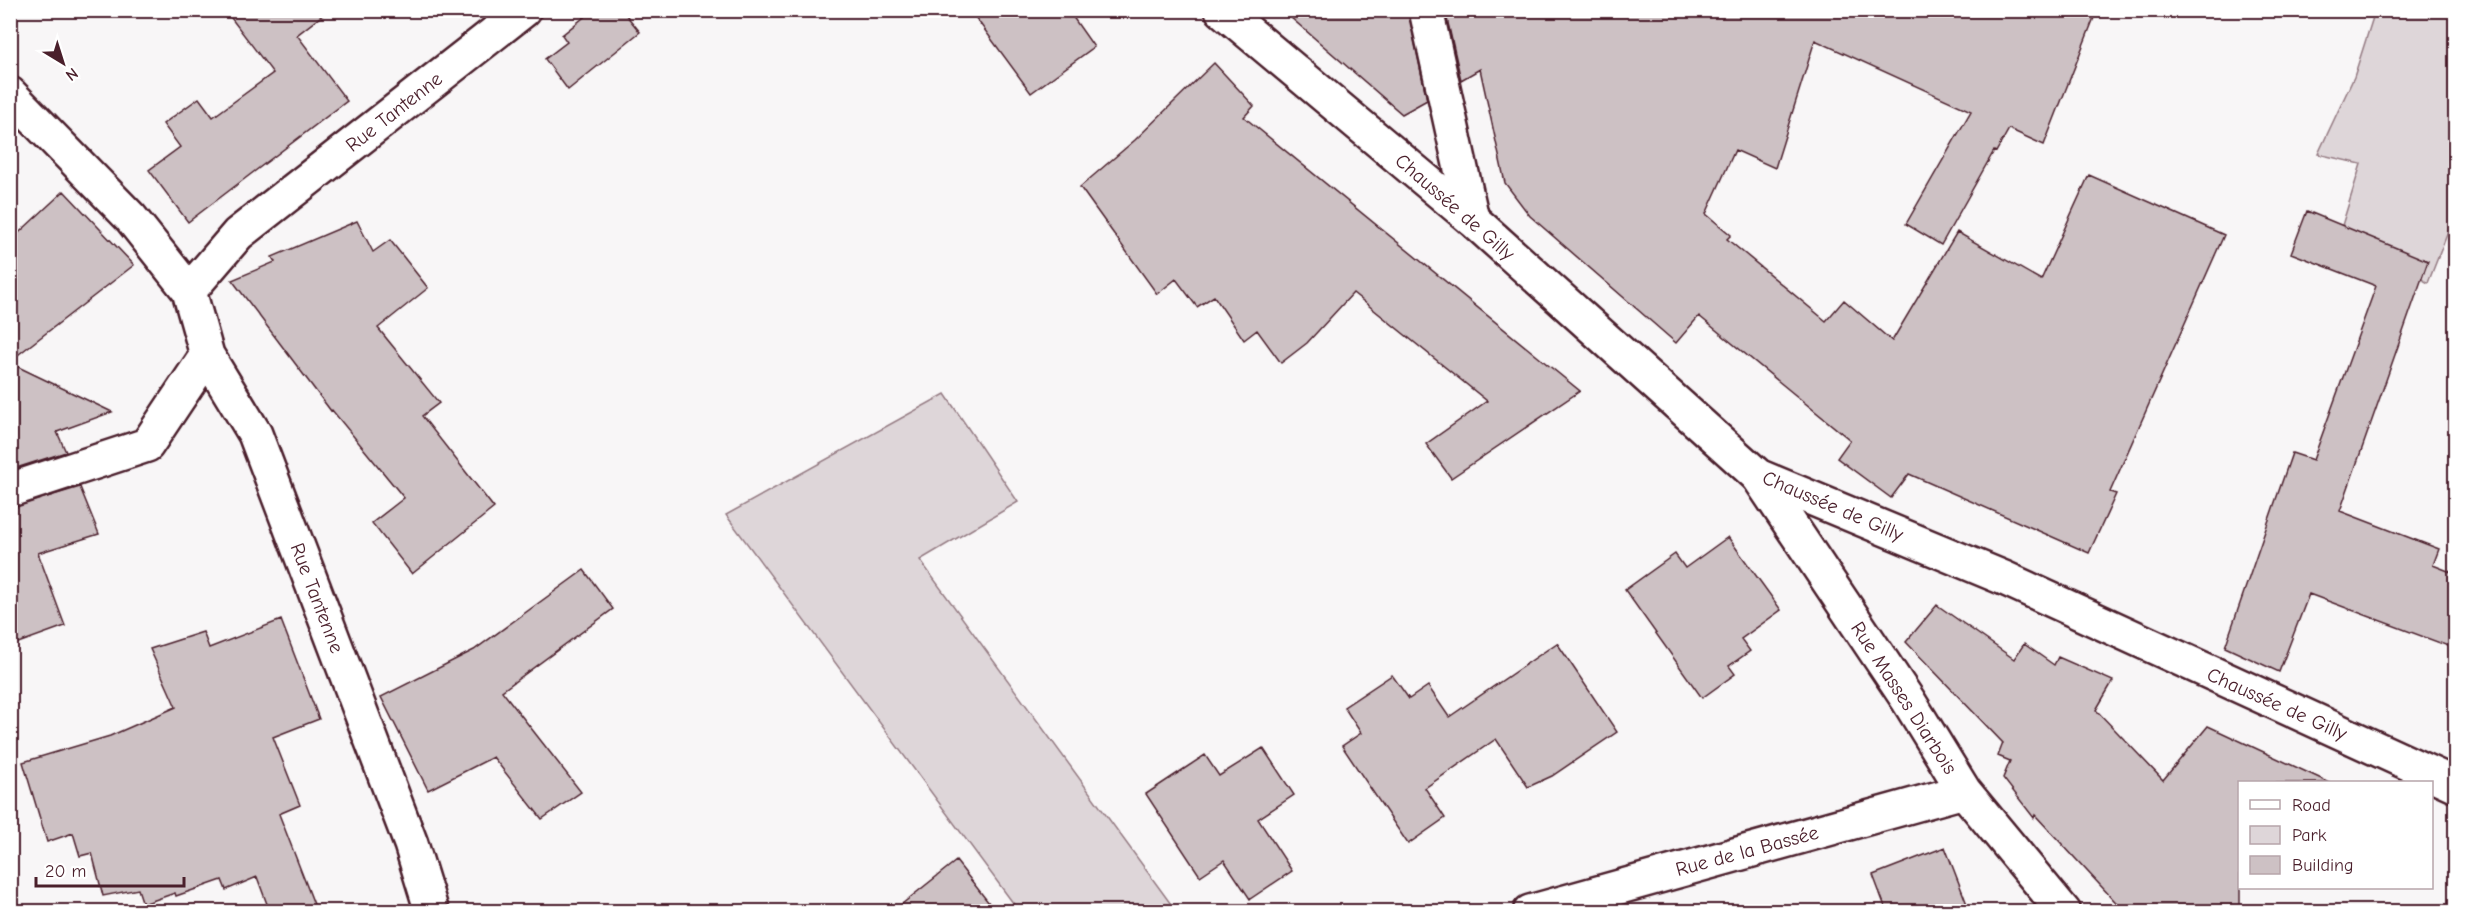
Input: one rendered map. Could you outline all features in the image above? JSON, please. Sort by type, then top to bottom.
[{"type":"street","name":"Rue Tantenne","points":[[189,291],[238,234],[525,10]]},
{"type":"street","name":"Chaussée de Gilly","points":[[1222,10],[1472,219],[1758,476],[2004,578],[2456,785]]},
{"type":"street","points":[[1426,10],[1472,219]]},
{"type":"street","name":"Rue Tantenne","points":[[10,94],[131,218],[189,291],[207,355],[255,434],[411,843],[432,912]]},
{"type":"street","points":[[10,490],[147,445],[207,355]]},
{"type":"street","name":"Rue Masses Diarbois","points":[[1758,476],[1908,700],[1964,791],[2064,912]]},
{"type":"street","name":"Rue de la Bassée","points":[[1530,912],[1964,791]]},
{"type":"green space","points":[[2375,11],[2455,11],[2455,214],[2428,283],[2340,232],[2361,164],[2318,154],[2354,77]]},
{"type":"green space","points":[[945,394],[1018,502],[920,560],[1176,911],[1019,911],[726,515]]},
{"type":"building","points":[[225,10],[329,10],[297,35],[347,101],[188,222],[149,170],[180,147],[163,124],[199,98],[213,117],[273,73]]},
{"type":"building","points":[[593,10],[622,10],[640,32],[568,90],[545,59],[567,42],[562,35]]},
{"type":"building","points":[[970,10],[1068,10],[1094,47],[1031,93]]},
{"type":"building","points":[[1282,10],[1408,10],[1427,100],[1402,114]]},
{"type":"building","points":[[1445,10],[2097,10],[2044,145],[2009,129],[1996,152],[1994,151],[1941,245],[1906,224],[1971,111],[1815,40],[1775,168],[1735,150],[1706,214],[1731,235],[1727,239],[1826,321],[1844,300],[1892,341],[1957,232],[2041,280],[2089,175],[2224,235],[2110,492],[2116,494],[2089,553],[1909,474],[1891,498],[1837,458],[1850,440],[1699,316],[1676,343],[1530,216],[1505,183],[1480,69],[1461,80]]},
{"type":"building","points":[[1214,63],[1254,106],[1244,117],[1580,391],[1451,478],[1426,444],[1487,401],[1353,293],[1307,343],[1281,363],[1257,330],[1244,340],[1214,296],[1197,307],[1176,279],[1157,294],[1080,187],[1135,140]]},
{"type":"building","points":[[64,191],[134,265],[10,361],[10,241]]},
{"type":"building","points":[[2307,211],[2428,261],[2340,511],[2439,549],[2433,565],[2456,574],[2456,649],[2309,594],[2279,672],[2225,647],[2292,453],[2313,460],[2376,286],[2291,253]]},
{"type":"building","points":[[357,221],[373,252],[390,240],[428,288],[378,328],[439,403],[422,416],[494,508],[412,574],[372,523],[404,498],[331,411],[232,280],[275,262],[272,257]]},
{"type":"building","points":[[10,363],[112,412],[57,432],[66,452],[10,470]]},
{"type":"building","points":[[80,487],[99,534],[38,553],[65,626],[10,646],[10,508]]},
{"type":"building","points":[[1728,537],[1781,610],[1741,639],[1750,651],[1729,666],[1735,674],[1702,698],[1625,590],[1675,554],[1685,568]]},
{"type":"building","points":[[584,570],[613,609],[502,691],[581,792],[542,819],[493,757],[428,790],[381,697],[474,650]]},
{"type":"building","points":[[1937,605],[2014,659],[2024,644],[2054,665],[2058,657],[2113,681],[2096,710],[2163,780],[2208,726],[2326,781],[2238,781],[2240,912],[2125,912],[2035,815],[2034,818],[2003,778],[2010,761],[1998,756],[2003,743],[1906,642]]},
{"type":"building","points":[[281,620],[319,719],[273,737],[300,805],[279,814],[317,912],[270,912],[257,877],[226,890],[222,880],[176,896],[175,893],[143,904],[138,889],[103,896],[92,853],[80,856],[73,833],[47,842],[23,762],[110,736],[176,707],[150,649],[203,632],[209,648]]},
{"type":"building","points":[[1557,643],[1617,732],[1552,776],[1528,787],[1496,739],[1425,788],[1445,818],[1408,844],[1342,746],[1361,733],[1344,707],[1392,675],[1409,699],[1428,686],[1449,717]]},
{"type":"building","points":[[1263,748],[1294,795],[1258,819],[1292,871],[1250,899],[1224,860],[1200,876],[1146,794],[1205,755],[1219,776]]},
{"type":"building","points":[[1945,847],[1970,912],[1887,912],[1873,875]]},
{"type":"building","points":[[956,861],[996,912],[892,912]]}]
